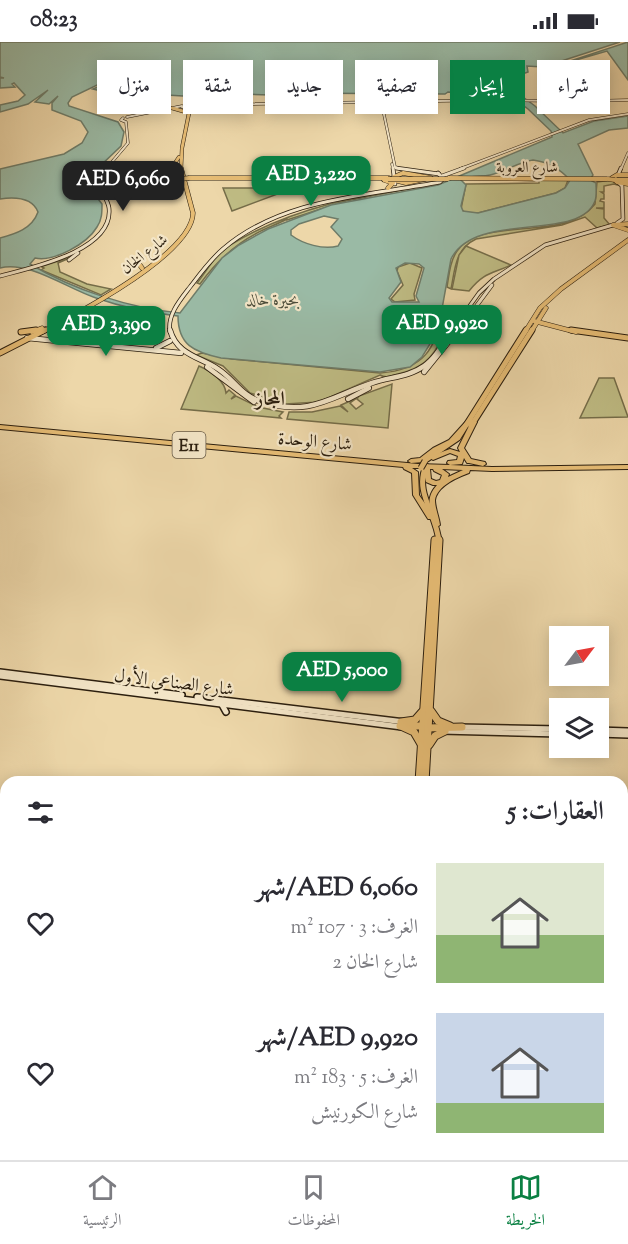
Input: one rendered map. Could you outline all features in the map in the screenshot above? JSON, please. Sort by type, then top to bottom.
[{"type":"highway","points":[[401,462],[423,459],[433,450],[452,440],[472,421]]},
{"type":"highway","points":[[472,421],[461,444],[461,450],[472,463],[496,467]]},
{"type":"highway","name":"شارع الوحدة","points":[[0,425],[133,438],[174,445],[379,462],[496,467],[628,467]]},
{"type":"highway","name":"شارع الوحدة","points":[[30,428],[103,438],[152,437],[401,462],[496,467],[628,467]]},
{"type":"highway","points":[[293,449],[310,454]]},
{"type":"highway","points":[[428,464],[452,451],[462,456],[458,462],[440,464]]},
{"type":"highway","points":[[326,452],[339,456]]},
{"type":"highway","points":[[379,462],[413,470],[417,497],[430,517]]},
{"type":"highway","points":[[437,525],[432,501],[435,491],[461,472],[496,467]]},
{"type":"main road","points":[[610,100],[628,100]]},
{"type":"main road","points":[[610,101],[628,100]]},
{"type":"main road","points":[[439,101],[450,101]]},
{"type":"main road","points":[[127,118],[172,108],[183,109]]},
{"type":"main road","points":[[127,118],[183,109]]},
{"type":"main road","name":"شارع الخان","points":[[0,351],[16,342],[41,333],[96,301],[173,247],[184,231],[189,213],[180,178],[186,114]]},
{"type":"main road","points":[[382,114],[394,176],[406,187]]},
{"type":"main road","points":[[394,176],[404,183],[440,177],[573,126],[606,116],[628,114]]},
{"type":"main road","points":[[601,118],[628,114]]},
{"type":"main road","points":[[573,126],[606,116]]},
{"type":"main road","points":[[127,118],[132,141],[124,153],[109,166],[116,172],[128,174],[142,181],[232,177],[342,177],[389,181],[393,185],[315,204],[253,229],[219,248],[198,271],[169,317],[166,329],[168,340],[181,353],[215,371],[236,393],[254,402],[279,409],[308,410],[333,404],[372,386],[416,376],[440,356],[484,288]]},
{"type":"main road","points":[[106,172],[107,166],[129,143],[127,118]]},
{"type":"main road","points":[[478,290],[539,250],[625,220],[623,165],[628,154]]},
{"type":"main road","points":[[369,192],[443,180],[430,172],[396,168],[392,159]]},
{"type":"main road","points":[[43,264],[81,249],[103,230],[109,210],[106,199],[99,188],[101,176],[106,172],[147,173],[171,168],[180,161]]},
{"type":"main road","points":[[180,161],[184,174],[197,178],[440,177]]},
{"type":"main road","points":[[175,179],[180,161]]},
{"type":"main road","name":"شارع الخان","points":[[136,274],[192,222],[193,213],[181,186],[180,161]]},
{"type":"main road","points":[[163,180],[155,179],[153,174],[169,170],[175,172],[175,179],[186,197]]},
{"type":"main road","points":[[404,170],[416,176]]},
{"type":"main road","points":[[388,188],[394,176],[404,170]]},
{"type":"main road","points":[[69,260],[98,239],[109,223],[111,205],[101,186],[117,177],[116,172]]},
{"type":"main road","points":[[128,174],[134,173]]},
{"type":"main road","points":[[362,178],[394,176],[402,173],[440,177]]},
{"type":"main road","points":[[491,178],[507,175],[548,179]]},
{"type":"main road","points":[[181,186],[197,178],[232,177]]},
{"type":"main road","name":"شارع العروبة","points":[[440,177],[623,180]]},
{"type":"main road","points":[[189,178],[225,178]]},
{"type":"main road","points":[[388,178],[427,179]]},
{"type":"main road","points":[[153,182],[175,179]]},
{"type":"main road","points":[[470,179],[506,182]]},
{"type":"main road","name":"شارع العروبة","points":[[470,179],[548,179]]},
{"type":"main road","points":[[515,182],[548,179]]},
{"type":"main road","points":[[102,180],[169,182],[181,186]]},
{"type":"main road","points":[[406,187],[416,182]]},
{"type":"main road","points":[[297,210],[375,190]]},
{"type":"main road","points":[[310,207],[315,204]]},
{"type":"main road","points":[[604,229],[611,225],[606,221]]},
{"type":"main road","points":[[493,387],[500,382],[509,361],[530,332],[534,321],[560,294],[627,239],[615,224]]},
{"type":"main road","points":[[186,290],[219,251],[253,229]]},
{"type":"main road","points":[[552,244],[621,229]]},
{"type":"main road","points":[[0,277],[78,252]]},
{"type":"main road","points":[[400,724],[417,719],[427,708],[435,628],[440,549],[437,525],[422,490],[421,479],[428,464],[456,440],[472,421],[493,387],[501,367],[509,361],[546,303],[561,287],[608,254]]},
{"type":"main road","points":[[136,274],[137,261]]},
{"type":"main road","points":[[473,305],[504,274]]},
{"type":"main road","points":[[566,282],[574,280]]},
{"type":"main road","name":"شارع الخان","points":[[0,351],[8,349],[96,301]]},
{"type":"main road","points":[[236,393],[239,391],[264,402],[289,407],[313,406],[338,399],[370,383],[413,373],[431,364],[466,315]]},
{"type":"main road","points":[[169,317],[170,332],[180,348],[218,369],[245,394]]},
{"type":"main road","points":[[29,337],[65,318]]},
{"type":"main road","points":[[534,321],[545,326],[580,334],[628,339]]},
{"type":"main road","points":[[534,321],[580,334]]},
{"type":"main road","points":[[530,332],[545,326]]},
{"type":"main road","points":[[16,342],[21,338],[21,333],[31,333],[46,327]]},
{"type":"main road","points":[[41,333],[40,337],[46,339]]},
{"type":"main road","points":[[29,337],[171,348],[168,351]]},
{"type":"main road","points":[[29,337],[181,353]]},
{"type":"main road","points":[[155,348],[166,345],[168,340]]},
{"type":"main road","points":[[65,342],[73,341]]},
{"type":"main road","points":[[439,350],[437,355],[440,356]]},
{"type":"main road","points":[[333,404],[340,400],[338,399]]},
{"type":"main road","points":[[420,776],[426,727],[436,546],[430,517],[418,487],[428,464]]},
{"type":"main road","points":[[431,620],[435,628]]},
{"type":"main road","name":"شارع الصناعي الأول","points":[[0,674],[400,724]]},
{"type":"main road","points":[[234,694],[241,704],[229,711],[221,701],[234,694]]},
{"type":"main road","points":[[427,708],[436,720],[448,729]]},
{"type":"main road","points":[[400,724],[448,729],[549,731]]},
{"type":"main road","points":[[400,724],[414,732],[424,746],[425,776]]},
{"type":"main road","points":[[426,727],[549,731]]},
{"type":"main road","points":[[424,746],[435,736],[448,729],[462,727]]},
{"type":"main road","points":[[609,732],[628,733]]},
{"type":"shaded area","points":[[510,180],[568,180],[565,188],[556,193],[478,213],[466,213],[461,209],[466,184],[539,183],[539,181]]},
{"type":"shaded area","points":[[612,180],[621,186],[614,184],[604,186],[604,192],[601,192],[604,194],[604,199],[600,201],[604,202],[604,208],[596,208],[604,209],[604,218],[610,225],[597,228],[585,217],[562,225],[476,239],[469,243],[460,254],[451,289],[447,287],[455,255],[469,240],[485,234],[564,223],[581,216],[595,204],[597,182]]},
{"type":"shaded area","points":[[439,183],[346,201],[287,219],[241,243],[212,268],[200,284],[197,283],[216,258],[230,245],[278,221],[329,204],[382,192]]},
{"type":"shaded area","points":[[223,188],[280,188],[283,192],[232,211]]},
{"type":"shaded area","points":[[466,246],[511,265],[488,274],[469,291],[452,289],[459,255]]},
{"type":"shaded area","points":[[74,256],[58,263],[60,272],[87,284],[111,289],[101,295],[41,270],[43,266]]},
{"type":"shaded area","points":[[410,263],[422,268],[414,294],[415,300],[395,302],[391,299],[403,285],[397,271],[398,267]]},
{"type":"shaded area","points":[[443,309],[440,336],[442,337],[434,352],[419,366],[387,377],[380,375],[319,402],[285,404],[250,393],[223,366],[196,355],[202,353],[232,359],[380,373],[395,371],[417,362],[432,346]]},
{"type":"shaded area","points":[[199,366],[217,378],[226,393],[229,390],[235,395],[231,399],[236,396],[258,407],[283,412],[279,416],[281,418],[181,409]]},
{"type":"shaded area","points":[[599,378],[614,378],[628,417],[580,418]]},
{"type":"shaded area","points":[[392,384],[388,428],[287,419],[289,412],[312,412],[340,406],[348,412],[341,405],[357,398],[350,403],[356,409],[363,404],[357,399],[359,396]]},
{"type":"water","name":"بحيرة خالد","points":[[0,42],[620,42],[565,60],[537,60],[537,67],[527,66],[528,72],[525,73],[525,60],[450,60],[450,92],[445,94],[438,94],[438,60],[355,60],[355,93],[343,93],[343,60],[265,60],[265,95],[253,94],[253,60],[183,60],[183,96],[171,95],[171,60],[97,60],[97,85],[72,97],[68,103],[69,106],[118,122],[124,132],[121,146],[97,169],[100,170],[89,187],[102,204],[100,222],[86,240],[78,245],[51,257],[35,258],[30,264],[83,290],[141,307],[180,313],[222,258],[239,245],[268,229],[331,205],[438,185],[552,137],[551,131],[525,107],[525,98],[537,108],[537,114],[543,114],[563,133],[594,121],[628,116],[628,128],[609,130],[578,144],[593,175],[590,180],[596,183],[595,201],[585,214],[569,221],[481,235],[463,244],[451,259],[438,331],[422,357],[410,367],[380,372],[211,356],[189,346],[184,340],[178,316],[106,301],[23,268],[0,268],[0,238],[27,227],[38,212],[32,203],[27,201],[17,198],[0,199],[0,169],[64,154],[82,143],[88,132],[81,121],[52,110],[52,103],[58,96],[49,104],[35,102],[48,90],[28,104],[0,112],[0,105],[18,101],[25,95],[14,83],[12,84],[15,87],[0,88],[0,78],[4,78],[0,77]],"holes":[[[533,160],[549,165],[570,180],[565,188],[556,193],[478,213],[463,211],[461,206],[466,185],[461,180],[496,174]],[[324,216],[338,219],[331,227],[342,239],[338,246],[320,247],[291,235],[291,230],[299,224]],[[405,263],[419,264],[424,268],[416,296],[419,302],[392,302],[389,298],[401,282],[396,268]]]},
{"type":"water","points":[[628,42],[628,80],[607,51],[573,60]]},
{"type":"district","name":"المجاز","points":[[270,398]]}]
